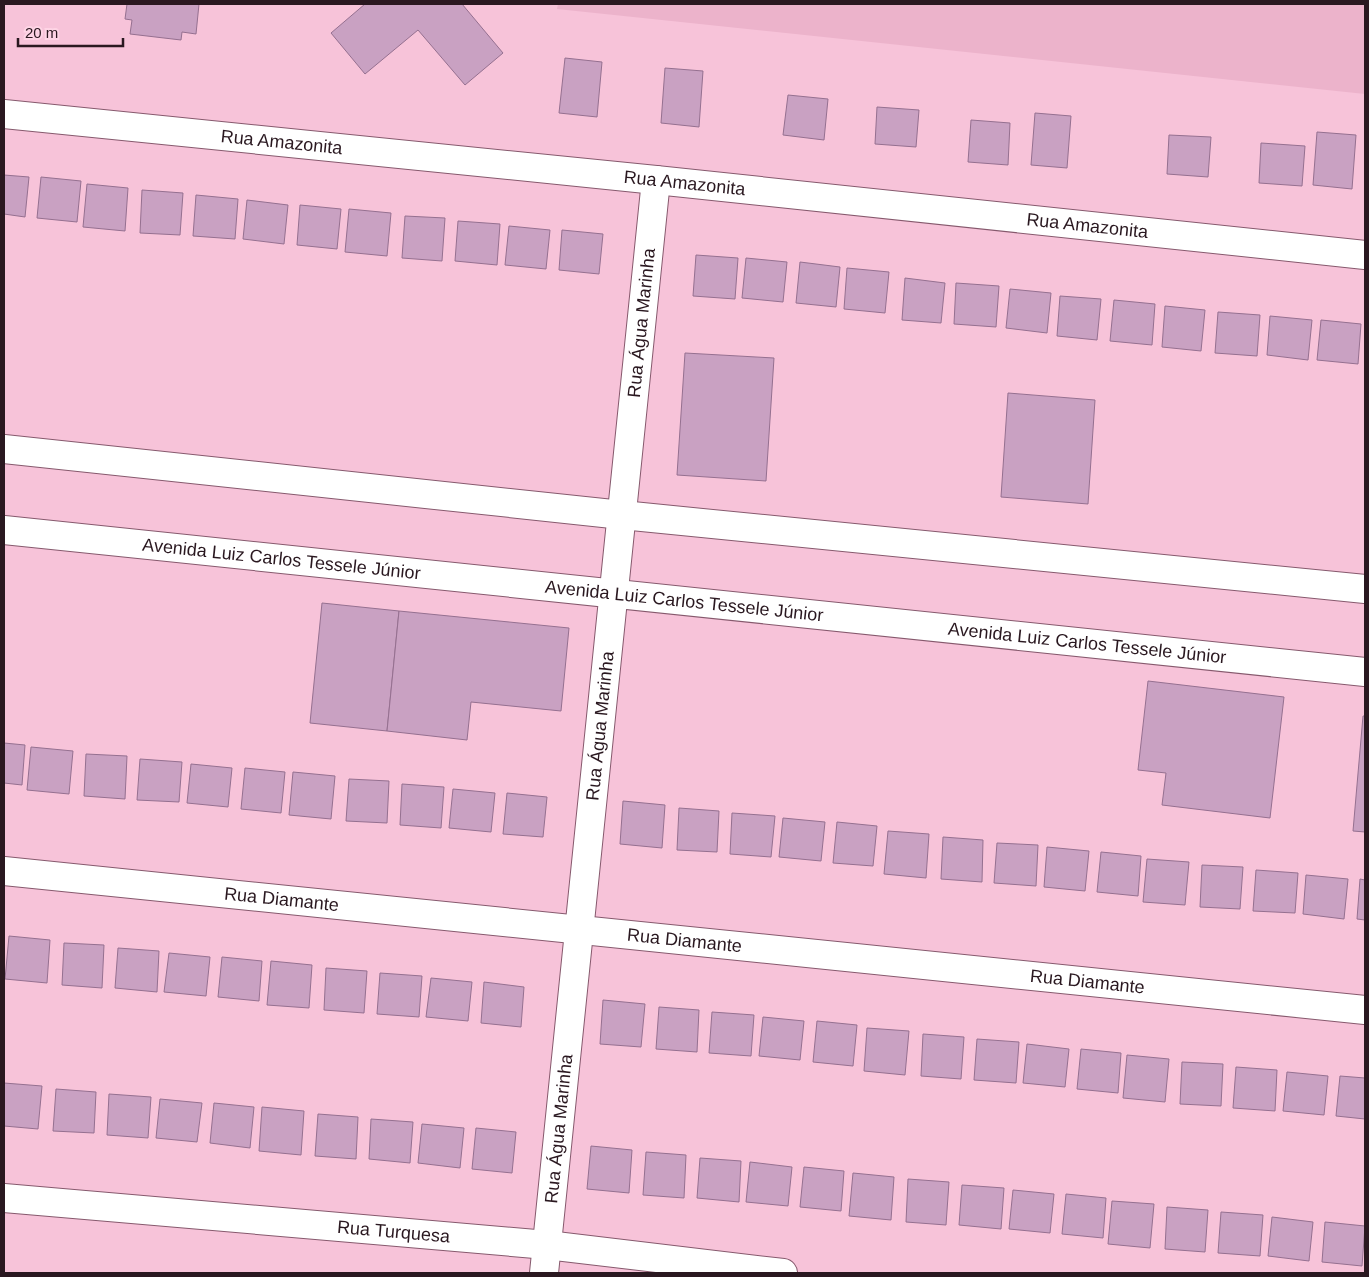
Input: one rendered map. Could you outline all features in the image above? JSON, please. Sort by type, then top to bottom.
[{"type":"street","name":"Rua Amazonita","points":[[4,114],[656,180],[1365,255]]},
{"type":"street","name":"Rua Água Marinha","points":[[544,1273],[656,180]]},
{"type":"street","points":[[4,449],[622,515],[1365,589]]},
{"type":"street","name":"Avenida Luiz Carlos Tessele Júnior","points":[[4,530],[1365,672]]},
{"type":"street","name":"Rua Diamante","points":[[4,871],[1365,1010]]},
{"type":"street","name":"Rua Turquesa","points":[[4,1198],[547,1245],[783,1273]]},
{"type":"shaded area","points":[[558,4],[1365,4],[1365,94],[557,9]]},
{"type":"building","points":[[127,4],[199,4],[196,34],[182,32],[181,40],[130,34],[132,20],[125,19]]},
{"type":"building","points":[[365,4],[462,4],[503,53],[465,85],[418,30],[365,74],[331,33]]},
{"type":"building","points":[[565,58],[602,62],[597,117],[559,113]]},
{"type":"building","points":[[665,68],[703,71],[699,127],[661,123]]},
{"type":"building","points":[[788,95],[828,99],[824,140],[783,135]]},
{"type":"building","points":[[877,107],[919,110],[916,147],[875,144]]},
{"type":"building","points":[[1035,113],[1071,116],[1067,168],[1031,165]]},
{"type":"building","points":[[971,120],[1010,123],[1008,165],[968,162]]},
{"type":"building","points":[[1317,132],[1356,135],[1352,189],[1313,185]]},
{"type":"building","points":[[1169,135],[1211,137],[1208,177],[1167,174]]},
{"type":"building","points":[[1261,143],[1305,146],[1302,186],[1259,183]]},
{"type":"building","points":[[4,175],[29,177],[25,217],[4,214]]},
{"type":"building","points":[[41,177],[81,181],[77,222],[37,218]]},
{"type":"building","points":[[87,184],[128,188],[125,231],[83,227]]},
{"type":"building","points":[[142,190],[183,193],[180,235],[140,233]]},
{"type":"building","points":[[196,195],[238,199],[235,239],[193,236]]},
{"type":"building","points":[[247,200],[288,205],[284,244],[243,239]]},
{"type":"building","points":[[300,205],[341,209],[337,249],[297,245]]},
{"type":"building","points":[[349,209],[391,213],[387,256],[345,252]]},
{"type":"building","points":[[405,216],[445,218],[442,261],[402,258]]},
{"type":"building","points":[[458,221],[500,224],[497,265],[455,261]]},
{"type":"building","points":[[509,226],[550,230],[546,269],[505,265]]},
{"type":"building","points":[[562,230],[603,234],[599,274],[559,270]]},
{"type":"building","points":[[696,255],[738,258],[735,299],[693,296]]},
{"type":"building","points":[[746,258],[787,262],[783,302],[742,298]]},
{"type":"building","points":[[800,262],[840,267],[836,307],[796,303]]},
{"type":"building","points":[[847,268],[889,272],[885,313],[844,309]]},
{"type":"building","points":[[905,278],[945,283],[941,323],[902,320]]},
{"type":"building","points":[[956,283],[999,286],[996,327],[954,324]]},
{"type":"building","points":[[1010,289],[1051,293],[1047,333],[1006,328]]},
{"type":"building","points":[[1060,296],[1101,299],[1097,340],[1057,336]]},
{"type":"building","points":[[1114,300],[1155,304],[1152,345],[1110,341]]},
{"type":"building","points":[[1165,306],[1205,310],[1201,351],[1162,347]]},
{"type":"building","points":[[1218,312],[1260,315],[1257,356],[1215,353]]},
{"type":"building","points":[[1270,316],[1312,320],[1308,360],[1267,355]]},
{"type":"building","points":[[1321,320],[1361,324],[1358,364],[1317,360]]},
{"type":"building","points":[[685,353],[774,358],[766,481],[677,475]]},
{"type":"building","points":[[1008,393],[1095,400],[1088,504],[1001,497]]},
{"type":"building","points":[[322,603],[399,611],[387,731],[310,723]]},
{"type":"building","points":[[399,611],[569,628],[561,711],[471,702],[467,740],[387,731]]},
{"type":"building","points":[[1148,681],[1284,697],[1270,818],[1162,805],[1166,773],[1138,770]]},
{"type":"building","points":[[1363,716],[1365,716],[1365,832],[1353,831]]},
{"type":"building","points":[[4,743],[25,745],[22,785],[4,783]]},
{"type":"building","points":[[31,747],[73,751],[69,794],[27,790]]},
{"type":"building","points":[[86,754],[127,756],[125,799],[84,796]]},
{"type":"building","points":[[140,759],[182,762],[179,802],[137,800]]},
{"type":"building","points":[[191,764],[232,768],[228,807],[187,803]]},
{"type":"building","points":[[245,768],[285,772],[281,813],[241,809]]},
{"type":"building","points":[[293,772],[335,776],[331,819],[289,815]]},
{"type":"building","points":[[349,779],[389,781],[387,823],[346,821]]},
{"type":"building","points":[[402,784],[444,787],[441,828],[400,825]]},
{"type":"building","points":[[453,789],[495,793],[491,832],[449,828]]},
{"type":"building","points":[[507,793],[547,797],[543,837],[503,834]]},
{"type":"building","points":[[623,801],[665,805],[662,848],[620,844]]},
{"type":"building","points":[[679,808],[719,811],[717,852],[677,850]]},
{"type":"building","points":[[732,813],[775,816],[771,857],[730,854]]},
{"type":"building","points":[[783,818],[825,822],[821,861],[779,857]]},
{"type":"building","points":[[837,822],[877,826],[873,866],[833,863]]},
{"type":"building","points":[[888,831],[929,834],[926,878],[884,874]]},
{"type":"building","points":[[943,837],[983,840],[982,882],[941,879]]},
{"type":"building","points":[[997,843],[1038,845],[1036,886],[994,883]]},
{"type":"building","points":[[1047,847],[1089,851],[1085,891],[1044,887]]},
{"type":"building","points":[[1101,852],[1141,856],[1138,896],[1097,892]]},
{"type":"building","points":[[1147,859],[1189,862],[1185,905],[1143,902]]},
{"type":"building","points":[[1202,865],[1243,867],[1240,909],[1200,907]]},
{"type":"building","points":[[1256,870],[1298,873],[1295,913],[1253,911]]},
{"type":"building","points":[[1306,875],[1348,879],[1344,919],[1303,914]]},
{"type":"building","points":[[1360,879],[1365,880],[1365,920],[1357,919]]},
{"type":"building","points":[[9,936],[50,940],[47,983],[5,979]]},
{"type":"building","points":[[64,943],[104,945],[102,988],[62,985]]},
{"type":"building","points":[[118,948],[159,951],[157,992],[115,988]]},
{"type":"building","points":[[169,953],[210,957],[206,996],[164,992]]},
{"type":"building","points":[[222,957],[262,961],[259,1001],[218,997]]},
{"type":"building","points":[[271,961],[312,965],[309,1008],[267,1005]]},
{"type":"building","points":[[326,968],[367,971],[364,1013],[324,1010]]},
{"type":"building","points":[[380,973],[422,976],[419,1017],[377,1014]]},
{"type":"building","points":[[431,978],[472,982],[468,1021],[426,1017]]},
{"type":"building","points":[[484,982],[524,987],[521,1027],[481,1023]]},
{"type":"building","points":[[603,1000],[645,1004],[641,1047],[600,1044]]},
{"type":"building","points":[[659,1007],[699,1010],[697,1052],[656,1049]]},
{"type":"building","points":[[712,1012],[754,1015],[751,1056],[709,1053]]},
{"type":"building","points":[[763,1017],[804,1021],[800,1060],[759,1056]]},
{"type":"building","points":[[817,1021],[857,1025],[853,1066],[813,1062]]},
{"type":"building","points":[[867,1028],[909,1031],[905,1075],[864,1071]]},
{"type":"building","points":[[923,1034],[964,1037],[961,1079],[921,1076]]},
{"type":"building","points":[[977,1039],[1019,1042],[1016,1083],[974,1080]]},
{"type":"building","points":[[1027,1044],[1069,1049],[1065,1087],[1023,1083]]},
{"type":"building","points":[[1081,1049],[1121,1053],[1118,1093],[1077,1089]]},
{"type":"building","points":[[1127,1055],[1169,1059],[1165,1102],[1123,1098]]},
{"type":"building","points":[[1182,1062],[1223,1064],[1221,1106],[1180,1104]]},
{"type":"building","points":[[1236,1067],[1277,1070],[1275,1111],[1233,1108]]},
{"type":"building","points":[[1287,1072],[1328,1076],[1324,1115],[1283,1111]]},
{"type":"building","points":[[1340,1076],[1365,1078],[1365,1119],[1336,1116]]},
{"type":"building","points":[[4,1083],[42,1086],[38,1129],[4,1126]]},
{"type":"building","points":[[56,1089],[96,1092],[94,1133],[53,1131]]},
{"type":"building","points":[[109,1094],[151,1097],[148,1138],[107,1135]]},
{"type":"building","points":[[160,1099],[202,1103],[197,1142],[156,1138]]},
{"type":"building","points":[[214,1103],[254,1107],[250,1148],[210,1143]]},
{"type":"building","points":[[262,1107],[304,1111],[301,1155],[259,1151]]},
{"type":"building","points":[[318,1114],[358,1117],[356,1159],[315,1156]]},
{"type":"building","points":[[371,1119],[413,1122],[410,1163],[369,1159]]},
{"type":"building","points":[[422,1124],[464,1128],[460,1168],[418,1163]]},
{"type":"building","points":[[476,1128],[516,1132],[512,1173],[472,1169]]},
{"type":"building","points":[[591,1146],[632,1150],[629,1193],[587,1189]]},
{"type":"building","points":[[646,1152],[686,1155],[684,1198],[643,1195]]},
{"type":"building","points":[[700,1158],[741,1161],[739,1202],[697,1198]]},
{"type":"building","points":[[750,1162],[792,1167],[788,1206],[746,1202]]},
{"type":"building","points":[[804,1167],[844,1171],[841,1211],[800,1207]]},
{"type":"building","points":[[853,1173],[894,1177],[891,1220],[849,1216]]},
{"type":"building","points":[[908,1179],[949,1182],[946,1225],[906,1222]]},
{"type":"building","points":[[962,1185],[1004,1188],[1001,1229],[959,1225]]},
{"type":"building","points":[[1013,1190],[1054,1194],[1050,1233],[1009,1229]]},
{"type":"building","points":[[1066,1194],[1106,1198],[1103,1238],[1062,1234]]},
{"type":"building","points":[[1112,1201],[1154,1204],[1150,1248],[1108,1244]]},
{"type":"building","points":[[1167,1207],[1208,1210],[1205,1252],[1165,1249]]},
{"type":"building","points":[[1221,1212],[1263,1215],[1260,1256],[1218,1253]]},
{"type":"building","points":[[1272,1217],[1313,1222],[1309,1261],[1268,1256]]},
{"type":"building","points":[[1325,1222],[1365,1226],[1362,1266],[1322,1262]]}]
